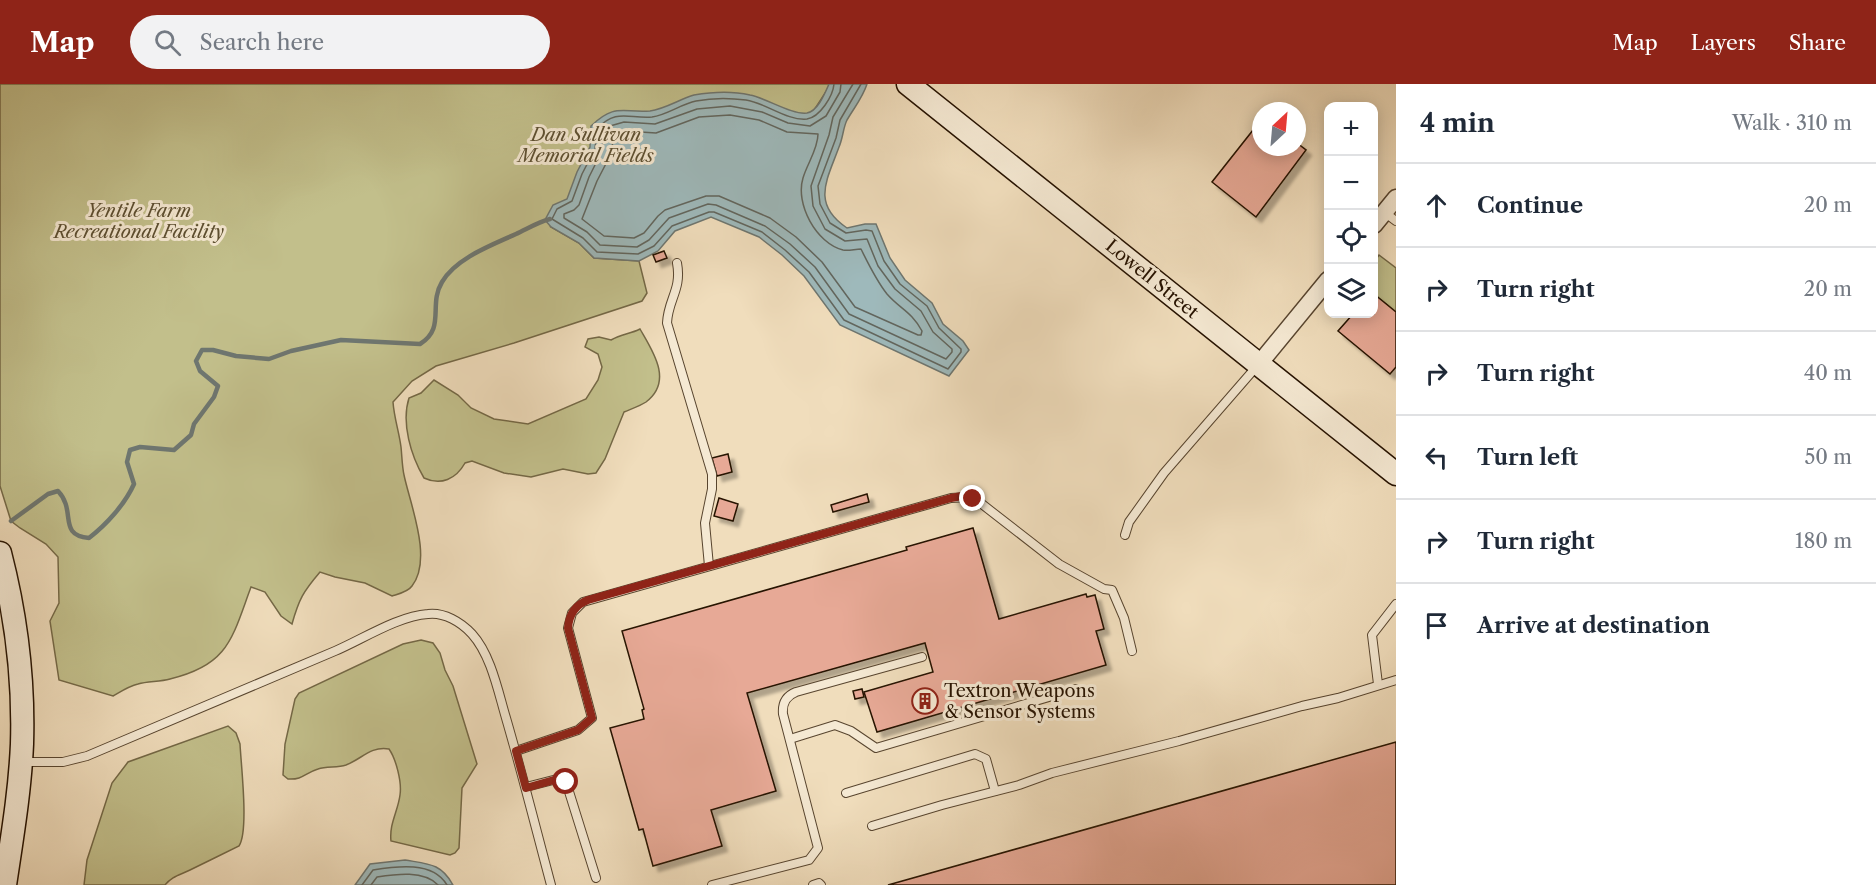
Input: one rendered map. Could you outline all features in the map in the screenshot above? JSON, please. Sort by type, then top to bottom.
[{"type":"main road","name":"Lowell Street","points":[[908,84],[1396,474]]},
{"type":"main road","points":[[0,553],[11,603],[19,660],[22,718],[21,762],[5,885]]},
{"type":"street","points":[[1390,216],[1396,198]]},
{"type":"street","points":[[1259,364],[1324,285]]},
{"type":"lane","points":[[677,263],[679,283],[670,306],[668,322],[712,474],[712,489],[705,523],[709,566]]},
{"type":"lane","points":[[1125,535],[1129,522],[1164,473],[1259,364]]},
{"type":"lane","points":[[516,751],[578,730],[592,718],[568,628],[570,618],[579,605],[588,600],[951,498],[968,497],[983,504],[1059,564],[1104,589],[1112,590],[1124,618],[1132,651]]},
{"type":"lane","points":[[1378,684],[1372,635],[1396,604]]},
{"type":"lane","points":[[21,762],[63,762],[87,756],[408,618],[430,614],[453,620],[477,640],[496,684],[551,885]]},
{"type":"lane","points":[[711,885],[809,860],[818,848],[782,710],[785,700],[792,693],[922,657]]},
{"type":"lane","points":[[872,826],[1052,773],[1179,741],[1396,680]]},
{"type":"lane","points":[[790,739],[835,725],[851,731],[876,748],[1076,689]]},
{"type":"lane","points":[[846,793],[975,754],[986,759],[995,791]]},
{"type":"lane","points":[[526,788],[561,778],[566,782],[597,878]]},
{"type":"lane","points":[[813,885],[819,883],[821,885]]},
{"type":"green space","points":[[0,84],[831,84],[779,164],[551,227],[579,243],[594,258],[639,261],[647,293],[642,301],[436,366],[412,381],[393,402],[403,472],[415,516],[420,547],[418,575],[410,588],[392,596],[365,583],[320,572],[302,596],[292,624],[281,616],[265,592],[251,587],[233,635],[217,657],[190,673],[135,685],[113,696],[59,680],[50,621],[59,603],[58,557],[46,544],[11,521],[0,486]]},
{"type":"green space","points":[[1378,256],[1396,268],[1396,312],[1378,297]]},
{"type":"green space","points":[[640,329],[655,356],[660,375],[659,385],[646,402],[624,412],[605,459],[596,473],[588,474],[563,469],[531,477],[504,473],[472,461],[465,463],[448,480],[436,481],[424,478],[415,460],[409,439],[407,408],[409,398],[421,393],[434,380],[458,395],[471,408],[494,419],[528,424],[586,399],[598,380],[602,367],[598,354],[585,347],[588,339],[599,337],[611,340]]},
{"type":"green space","points":[[421,640],[433,643],[440,653],[453,686],[477,764],[462,788],[459,848],[450,855],[391,841],[391,829],[399,801],[400,784],[398,771],[389,749],[377,749],[346,765],[318,769],[297,778],[288,779],[283,775],[285,744],[295,699],[299,693],[403,644]]},
{"type":"green space","points":[[228,726],[236,733],[240,744],[244,827],[239,846],[176,876],[165,885],[84,885],[87,860],[112,783],[128,762]]},
{"type":"water","points":[[829,84],[867,84],[846,123],[827,181],[825,201],[836,219],[847,228],[876,224],[890,258],[905,280],[932,303],[943,324],[963,341],[969,350],[949,376],[840,325],[804,276],[782,255],[759,237],[711,217],[675,231],[658,251],[639,261],[594,258],[579,243],[551,227],[545,220],[553,205],[567,199],[590,147],[591,126],[606,114],[619,111],[650,111],[694,95],[722,92],[750,95],[794,111],[807,113],[815,109]]},
{"type":"water","points":[[405,860],[439,868],[453,885],[355,885],[370,864]]},
{"type":"building","points":[[1252,131],[1252,156],[1302,156],[1256,217],[1212,182]]},
{"type":"building","points":[[664,251],[667,258],[656,262],[653,255]]},
{"type":"building","points":[[1378,297],[1396,312],[1396,367],[1390,374],[1338,331],[1349,318],[1378,318]]},
{"type":"building","points":[[728,454],[732,472],[717,476],[712,458]]},
{"type":"building","points":[[867,494],[869,502],[833,512],[831,505]]},
{"type":"building","points":[[719,498],[738,504],[733,521],[714,516]]},
{"type":"building","name":"Textron Weapons & Sensor Systems","points":[[973,528],[999,619],[1086,594],[1087,597],[1095,595],[1104,629],[1096,631],[1106,665],[877,732],[864,692],[933,672],[925,643],[747,693],[776,791],[711,810],[722,846],[653,866],[643,829],[639,830],[610,728],[644,719],[642,710],[644,709],[622,631],[907,550],[906,547]]},
{"type":"building","points":[[862,689],[864,697],[855,699],[853,691]]},
{"type":"building","points":[[1396,742],[1396,885],[888,885]]},
{"type":"waterway","points":[[11,521],[48,494],[58,491],[66,506],[73,532],[89,538],[96,532],[121,506],[134,484],[127,462],[130,450],[140,447],[174,450],[191,435],[194,424],[214,397],[218,386],[200,371],[196,361],[202,350],[269,359],[291,351],[341,340],[420,344],[428,338],[432,331],[438,291],[448,273],[465,259],[550,219]]},
{"type":"place","name":"Textron Weapons & Sensor Systems","points":[[925,701]]},
{"type":"route","points":[[566,782],[561,778],[526,788],[516,751],[578,730],[592,718],[568,628],[575,609],[583,602],[951,498],[962,496],[973,499]]},
{"type":"park label","name":"Dan Sullivan Memorial Fields","points":[[586,145]]},
{"type":"park label","name":"Yentile Farm Recreational Facility","points":[[139,221]]}]
